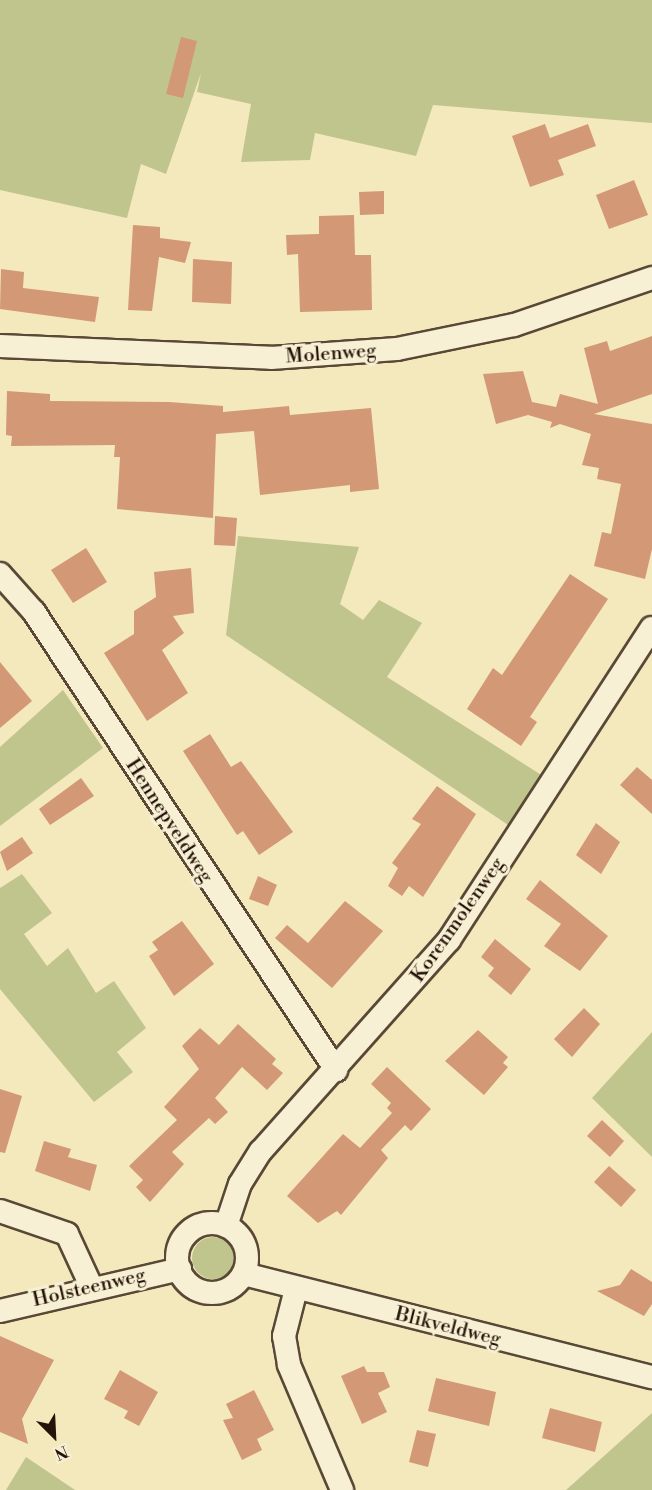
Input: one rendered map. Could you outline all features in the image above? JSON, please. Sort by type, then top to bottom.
[{"type":"street","name":"Molenweg","points":[[0,346],[271,358],[398,349],[524,322],[652,278]]},
{"type":"street","name":"Hennepveldweg","points":[[0,574],[34,612],[336,1070]]},
{"type":"street","name":"Korenmolenweg","points":[[226,1226],[240,1184],[261,1151],[336,1070],[449,940],[652,628]]},
{"type":"street","points":[[0,1211],[67,1234],[91,1286]]},
{"type":"street","points":[[204,1224],[226,1226],[244,1241],[244,1274],[231,1288],[208,1294],[189,1286],[180,1269],[177,1255],[186,1235],[204,1224]]},
{"type":"street","name":"Holsteenweg","points":[[0,1311],[91,1286],[180,1269]]},
{"type":"street","name":"Blikveldweg","points":[[244,1274],[652,1377]]},
{"type":"street","points":[[296,1288],[284,1336],[289,1365],[342,1490]]},
{"type":"green space","points":[[0,0],[652,0],[652,123],[433,105],[416,156],[315,133],[310,160],[241,162],[251,104],[197,92],[201,73],[166,174],[141,164],[127,218],[0,190]]},
{"type":"green space","points":[[238,536],[359,547],[340,604],[363,620],[379,600],[422,623],[387,677],[543,776],[511,827],[226,635]]},
{"type":"green space","points":[[63,690],[103,748],[0,826],[0,747]]},
{"type":"green space","points":[[22,874],[52,913],[24,934],[47,966],[68,948],[96,993],[114,981],[146,1028],[117,1052],[133,1072],[94,1102],[0,989],[0,888]]},
{"type":"green space","points":[[652,1032],[652,1157],[592,1098]]},
{"type":"green space","points":[[213,1237],[228,1243],[234,1258],[228,1273],[213,1279],[198,1273],[192,1258],[198,1243]]},
{"type":"green space","points":[[652,1413],[652,1490],[566,1490]]},
{"type":"green space","points":[[26,1457],[75,1490],[6,1490]]},
{"type":"building","points":[[181,37],[197,41],[183,98],[166,94]]},
{"type":"building","points":[[545,124],[550,138],[588,124],[596,146],[558,160],[564,175],[530,187],[512,136]]},
{"type":"building","points":[[634,180],[648,215],[609,229],[596,195]]},
{"type":"building","points":[[384,191],[384,214],[360,215],[359,192]]},
{"type":"building","points":[[354,215],[355,255],[371,255],[372,310],[300,312],[298,254],[287,255],[286,235],[319,234],[319,216]]},
{"type":"building","points":[[133,225],[160,227],[160,238],[191,242],[185,263],[159,257],[152,311],[128,310]]},
{"type":"building","points":[[193,259],[232,262],[231,304],[192,302]]},
{"type":"building","points":[[1,269],[24,272],[23,288],[99,297],[95,322],[0,309]]},
{"type":"building","points":[[652,336],[652,394],[594,414],[652,424],[652,549],[645,579],[594,566],[602,532],[611,534],[621,484],[597,479],[599,468],[582,465],[591,434],[560,424],[550,428],[552,422],[528,415],[496,424],[483,374],[523,371],[532,402],[556,407],[560,394],[598,404],[584,348],[607,341],[610,351]]},
{"type":"building","points":[[7,391],[50,394],[50,401],[169,402],[223,406],[223,412],[289,406],[290,415],[371,408],[379,489],[350,492],[350,485],[260,495],[254,431],[216,434],[213,518],[117,509],[120,457],[114,457],[115,445],[11,446],[12,436],[6,435]]},
{"type":"building","points":[[215,516],[237,518],[235,546],[214,545]]},
{"type":"building","points":[[86,548],[107,582],[73,603],[51,570]]},
{"type":"building","points":[[191,568],[194,613],[173,616],[184,633],[162,650],[188,693],[147,721],[104,653],[134,634],[134,611],[156,597],[154,572]]},
{"type":"building","points":[[570,574],[608,599],[530,717],[537,722],[521,746],[467,709],[493,668],[502,675]]},
{"type":"building","points":[[0,662],[32,701],[0,728]]},
{"type":"building","points":[[210,734],[231,767],[241,761],[293,832],[259,855],[243,831],[237,835],[183,751]]},
{"type":"building","points":[[637,767],[652,780],[652,814],[620,785]]},
{"type":"building","points":[[81,778],[94,796],[50,825],[39,809]]},
{"type":"building","points":[[437,786],[476,814],[423,897],[409,886],[402,896],[388,886],[398,868],[392,863],[421,824],[412,819]]},
{"type":"building","points":[[596,823],[620,842],[601,874],[576,855]]},
{"type":"building","points":[[22,837],[33,853],[7,871],[0,852]]},
{"type":"building","points":[[258,876],[277,885],[268,906],[249,899]]},
{"type":"building","points":[[540,880],[608,936],[580,971],[544,946],[561,924],[526,899]]},
{"type":"building","points":[[345,901],[383,931],[332,988],[275,938],[287,925],[308,943]]},
{"type":"building","points":[[182,921],[214,964],[174,996],[149,956],[158,950],[152,942]]},
{"type":"building","points":[[495,939],[531,969],[511,995],[488,976],[494,968],[481,957]]},
{"type":"building","points":[[584,1008],[600,1024],[572,1057],[554,1039]]},
{"type":"building","points":[[238,1024],[276,1059],[272,1064],[283,1073],[267,1090],[242,1067],[215,1098],[228,1112],[215,1124],[209,1118],[172,1152],[184,1164],[150,1202],[136,1187],[143,1180],[129,1166],[177,1120],[164,1107],[199,1069],[182,1046],[200,1028],[219,1045]]},
{"type":"building","points":[[478,1030],[508,1057],[503,1063],[508,1067],[484,1095],[445,1061]]},
{"type":"building","points":[[387,1067],[431,1109],[411,1131],[405,1125],[381,1150],[388,1158],[341,1215],[337,1211],[318,1223],[287,1196],[343,1134],[360,1148],[392,1113],[387,1108],[391,1103],[371,1084]]},
{"type":"building","points":[[0,1089],[22,1096],[5,1153],[0,1152]]},
{"type":"building","points":[[602,1120],[624,1141],[610,1157],[587,1136]]},
{"type":"building","points":[[44,1141],[71,1149],[68,1157],[97,1165],[90,1191],[35,1171]]},
{"type":"building","points":[[609,1166],[636,1190],[621,1207],[594,1182]]},
{"type":"building","points":[[631,1269],[652,1282],[652,1304],[644,1316],[597,1291],[620,1285]]},
{"type":"building","points":[[0,1336],[54,1360],[22,1419],[28,1444],[0,1432]]},
{"type":"building","points":[[364,1366],[367,1372],[384,1372],[390,1387],[378,1393],[387,1412],[362,1424],[341,1376]]},
{"type":"building","points":[[120,1370],[158,1392],[139,1426],[124,1418],[128,1411],[104,1399]]},
{"type":"building","points":[[436,1378],[496,1392],[489,1426],[428,1411]]},
{"type":"building","points":[[254,1390],[274,1430],[257,1439],[262,1450],[242,1460],[223,1420],[233,1418],[226,1404]]},
{"type":"building","points":[[550,1408],[602,1422],[595,1452],[542,1438]]},
{"type":"building","points":[[417,1430],[436,1434],[428,1467],[409,1462]]}]
